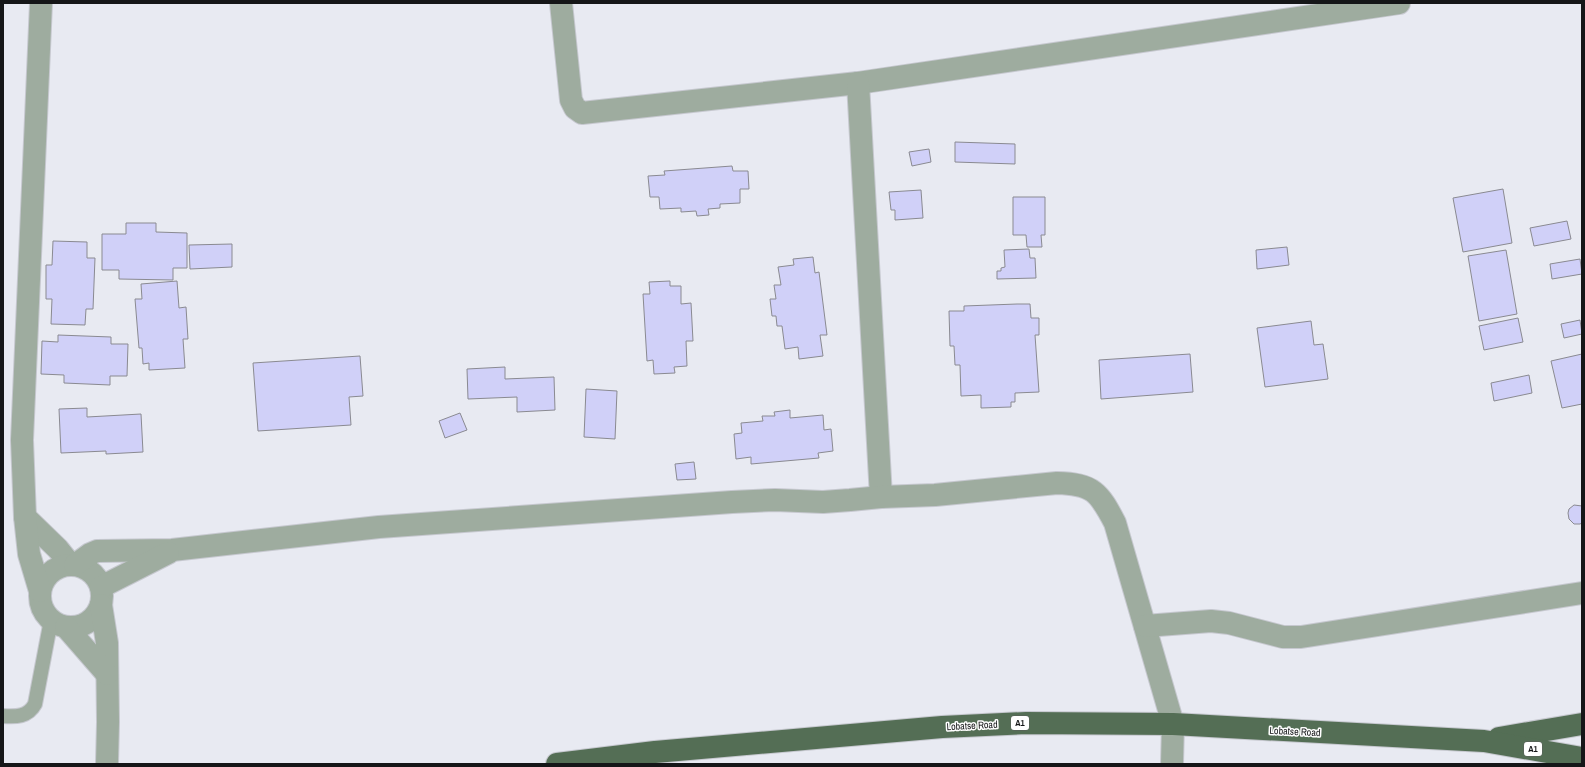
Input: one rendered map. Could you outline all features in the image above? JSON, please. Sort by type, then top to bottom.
[{"type":"highway","name":"Lobatse Road","points":[[557,764],[655,758],[942,727],[1026,723],[1173,724],[1484,741],[1582,758]]},
{"type":"highway","name":"Lobatse Road","points":[[1484,741],[1582,724]]},
{"type":"street","points":[[41,3],[22,440],[25,517],[29,554],[40,591],[42,606],[46,614],[59,623],[107,674]]},
{"type":"street","points":[[561,3],[571,100],[575,108],[582,114],[858,83],[1399,3]]},
{"type":"street","points":[[858,83],[882,497]]},
{"type":"street","points":[[72,565],[97,551],[172,550],[379,527],[732,502],[775,500],[823,502],[882,497],[936,495],[1057,483],[1075,483],[1086,487],[1095,493],[1105,505],[1115,522],[1173,724],[1172,764]]},
{"type":"street","points":[[25,517],[72,565]]},
{"type":"street","points":[[59,623],[81,626],[98,612],[101,596],[172,550]]},
{"type":"street","points":[[40,591],[42,584],[50,573],[62,566],[72,565],[84,567],[92,572],[97,579],[101,596],[107,643],[107,764]]},
{"type":"street","points":[[1144,626],[1211,621],[1229,622],[1283,637],[1301,637],[1582,592]]},
{"type":"lane","points":[[3,716],[22,715],[28,713],[35,704],[59,623]]},
{"type":"building","points":[[955,142],[1015,144],[1015,164],[955,162]]},
{"type":"building","points":[[929,149],[931,162],[912,166],[909,152]]},
{"type":"building","points":[[732,166],[733,171],[748,171],[749,189],[740,189],[740,203],[720,204],[720,208],[708,209],[709,215],[697,216],[696,211],[681,212],[681,208],[660,209],[659,197],[650,197],[648,176],[665,175],[664,171]]},
{"type":"building","points":[[1503,189],[1512,243],[1463,252],[1453,198]]},
{"type":"building","points":[[921,190],[923,218],[895,220],[895,210],[891,210],[889,192]]},
{"type":"building","points":[[1013,197],[1045,197],[1045,235],[1041,235],[1042,247],[1027,247],[1026,235],[1013,235]]},
{"type":"building","points":[[1567,221],[1571,239],[1534,246],[1530,228]]},
{"type":"building","points":[[126,223],[156,223],[156,232],[187,233],[187,268],[173,268],[173,280],[119,279],[119,270],[102,270],[102,234],[126,234]]},
{"type":"building","points":[[53,241],[87,242],[87,258],[95,258],[93,309],[86,309],[85,325],[51,324],[52,299],[46,299],[46,265],[52,265]]},
{"type":"building","points":[[232,244],[232,267],[190,269],[189,245]]},
{"type":"building","points":[[1287,247],[1289,265],[1257,269],[1256,250]]},
{"type":"building","points":[[1029,249],[1030,258],[1035,258],[1036,278],[997,279],[997,271],[1001,271],[1001,268],[1005,267],[1004,250]]},
{"type":"building","points":[[1506,250],[1517,314],[1479,321],[1468,256]]},
{"type":"building","points":[[813,257],[815,273],[819,272],[827,335],[820,335],[823,356],[799,359],[798,347],[785,349],[782,326],[777,326],[776,316],[772,316],[770,299],[776,299],[774,285],[781,285],[778,267],[794,265],[793,259]]},
{"type":"building","points":[[1580,259],[1582,274],[1552,279],[1550,264]]},
{"type":"building","points":[[177,281],[179,308],[186,307],[188,339],[183,339],[185,368],[149,370],[149,363],[143,364],[142,348],[139,348],[135,299],[142,299],[141,284]]},
{"type":"building","points":[[670,281],[670,286],[681,286],[681,304],[691,303],[693,341],[686,341],[687,366],[674,367],[675,373],[654,374],[653,360],[647,361],[643,294],[650,294],[649,282]]},
{"type":"building","points":[[1030,304],[1031,318],[1039,318],[1039,335],[1035,335],[1039,392],[1015,393],[1015,402],[1011,402],[1011,407],[981,408],[981,395],[961,396],[960,365],[955,365],[954,346],[950,346],[949,311],[964,311],[964,306]]},
{"type":"building","points":[[1518,318],[1523,342],[1484,350],[1479,326]]},
{"type":"building","points":[[1580,320],[1582,334],[1564,338],[1561,324]]},
{"type":"building","points":[[1311,321],[1314,345],[1323,344],[1328,379],[1265,387],[1257,328]]},
{"type":"building","points":[[58,335],[111,337],[111,344],[128,344],[127,376],[110,376],[110,385],[64,383],[64,375],[41,374],[42,341],[58,342]]},
{"type":"building","points":[[1190,354],[1193,392],[1101,399],[1099,360]]},
{"type":"building","points":[[1582,354],[1582,404],[1562,408],[1551,361]]},
{"type":"building","points":[[360,356],[363,396],[349,397],[351,425],[258,431],[253,363]]},
{"type":"building","points":[[505,367],[505,379],[554,377],[555,410],[517,412],[517,397],[468,399],[467,369]]},
{"type":"building","points":[[1529,375],[1532,393],[1494,401],[1491,383]]},
{"type":"building","points":[[586,389],[617,391],[615,439],[584,437]]},
{"type":"building","points":[[87,408],[87,417],[141,414],[143,452],[106,454],[106,451],[61,453],[59,409]]},
{"type":"building","points":[[790,410],[790,418],[823,415],[824,430],[831,429],[833,451],[818,453],[819,458],[751,464],[751,457],[736,459],[734,434],[742,433],[741,423],[763,421],[762,416],[775,416],[774,412]]},
{"type":"building","points":[[460,413],[467,430],[445,438],[439,421]]},
{"type":"building","points":[[694,462],[696,479],[677,480],[675,464]]},
{"type":"building","points":[[1574,505],[1582,506],[1582,523],[1580,524],[1574,524],[1569,519],[1569,509]]}]
